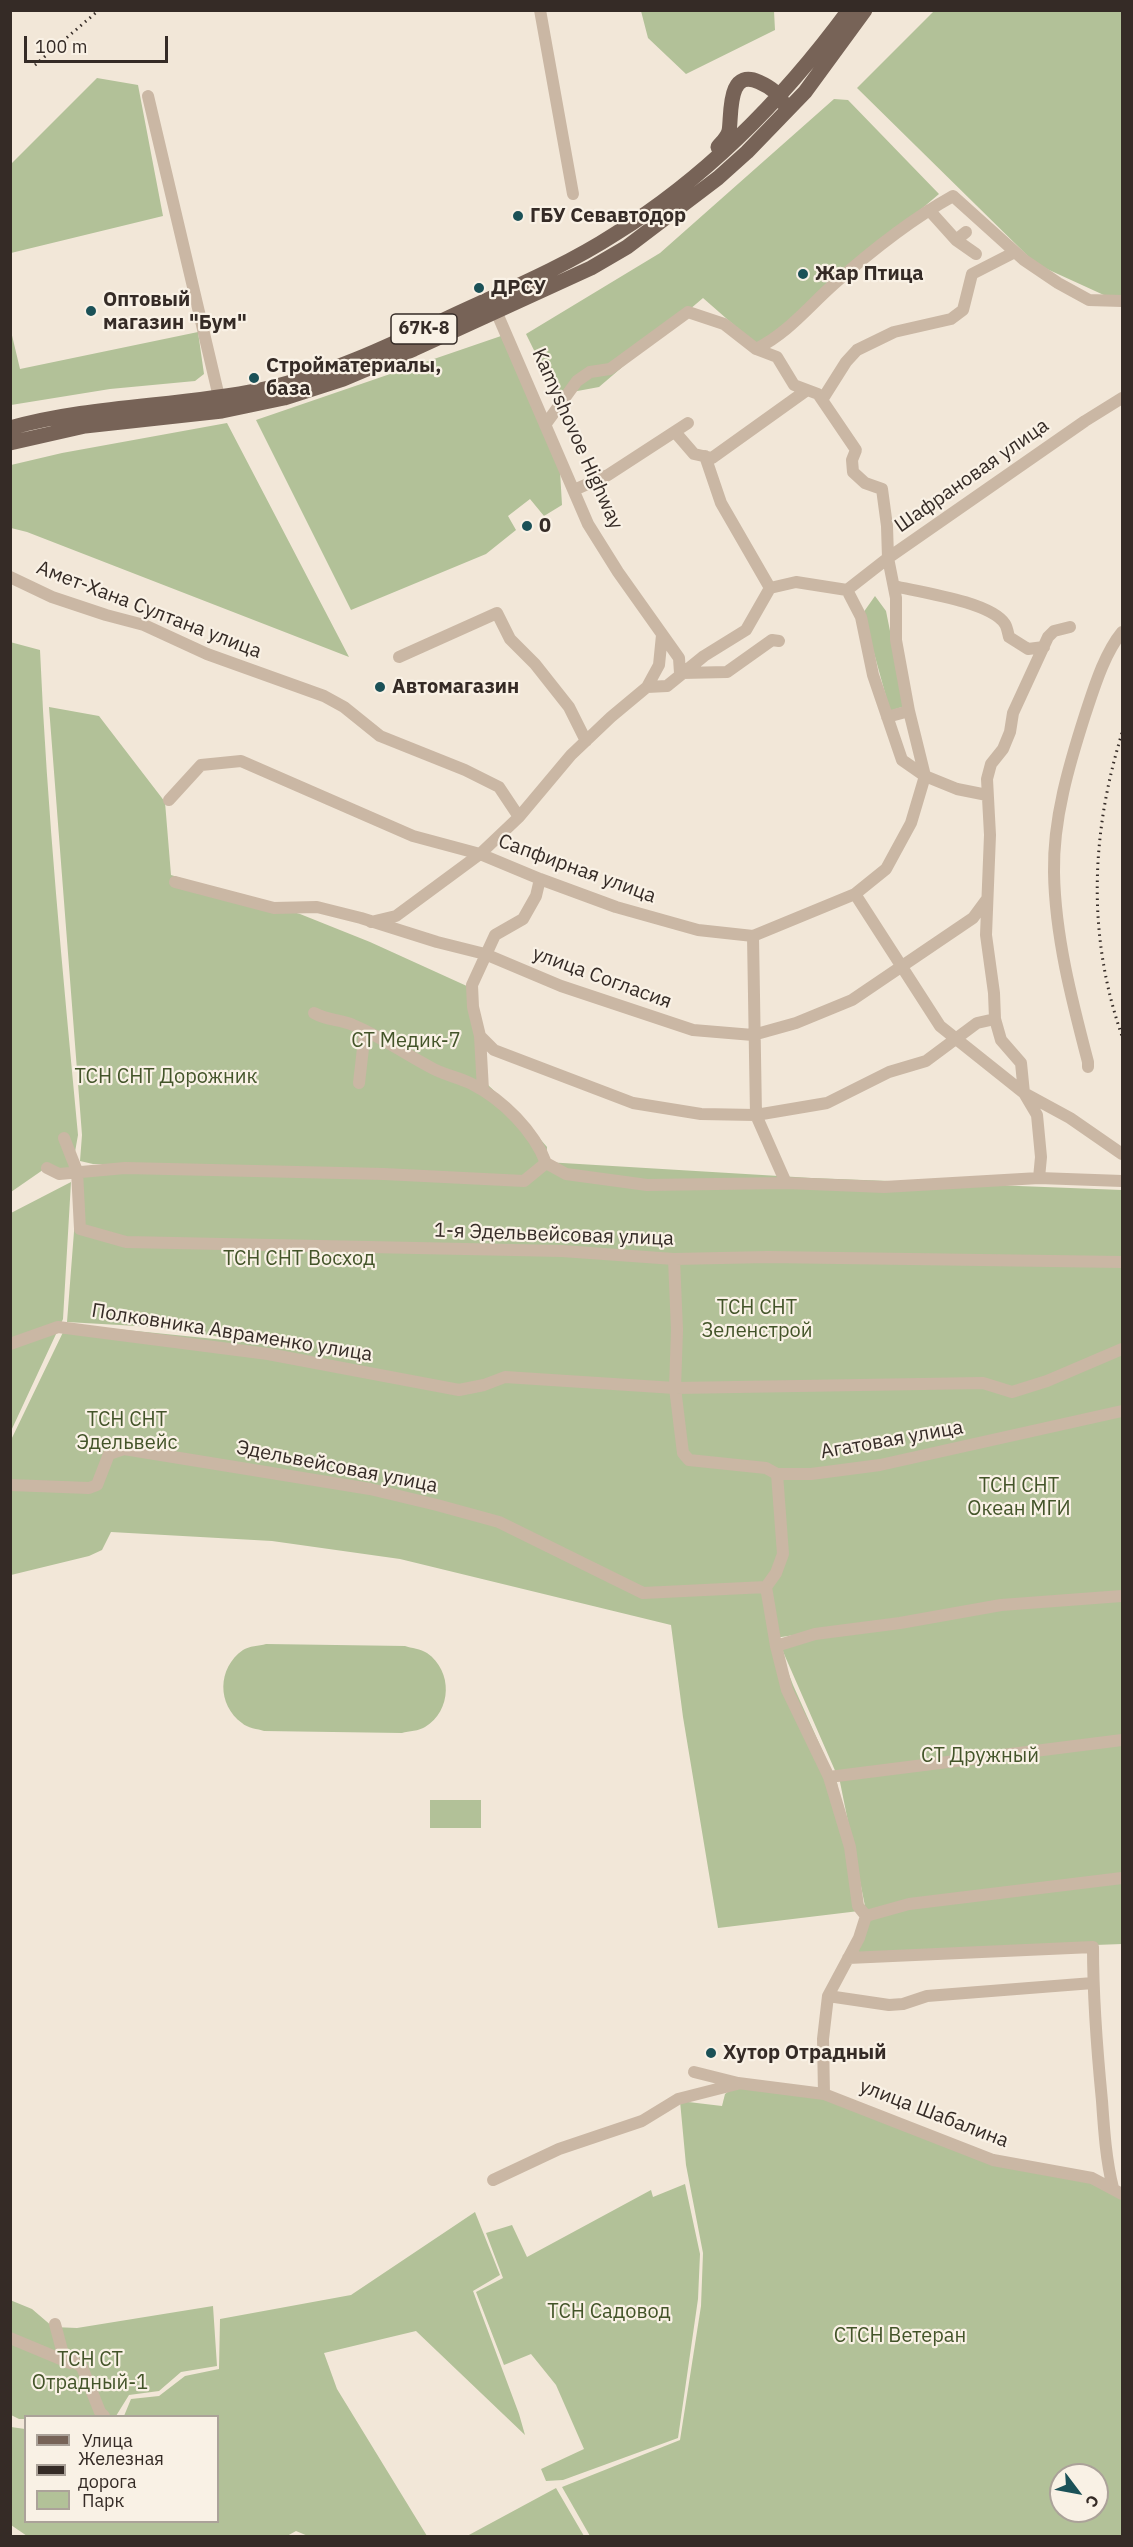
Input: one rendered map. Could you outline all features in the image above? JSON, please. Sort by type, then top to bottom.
[{"type":"main road","name":"67К-8","points":[[10,428],[82,412],[262,390],[400,341],[523,284],[615,235],[689,182],[779,96],[826,42],[849,10]]},
{"type":"main road","name":"67К-8","points":[[10,443],[84,426],[222,411],[284,398],[343,379],[404,354],[581,273],[627,247],[718,178],[747,152],[805,92],[865,10]]},
{"type":"main road","points":[[689,182],[700,164],[727,136],[730,124],[730,100],[742,82],[747,80],[760,82],[779,96],[783,101],[783,109],[756,138],[747,152]]},
{"type":"street","points":[[540,10],[573,194]]},
{"type":"street","points":[[148,96],[219,397]]},
{"type":"street","points":[[756,349],[777,338],[876,249],[929,210],[953,196],[1015,252],[1058,283],[1089,300],[1122,301]]},
{"type":"street","points":[[929,210],[956,240],[976,254]]},
{"type":"street","points":[[956,240],[966,232]]},
{"type":"street","points":[[822,400],[846,362],[857,350],[894,332],[951,319],[963,310],[972,274],[1015,252]]},
{"type":"street","name":"Kamyshovoe Highway","points":[[496,311],[588,524],[612,563],[679,658],[681,674]]},
{"type":"street","points":[[545,424],[578,381],[590,372],[610,369],[688,312],[724,324],[756,349],[777,357],[794,386],[818,394],[856,450],[852,460],[853,472],[865,483],[882,489],[888,558],[894,586],[896,640],[909,711],[925,776],[910,823],[886,869],[855,894],[753,936],[756,1115],[786,1183]]},
{"type":"street","points":[[675,432],[694,454],[712,458],[807,390]]},
{"type":"street","name":"Шафрановая улица","points":[[847,590],[888,558],[1122,398]]},
{"type":"street","points":[[574,490],[608,475],[688,423]]},
{"type":"street","points":[[705,456],[721,503],[770,588]]},
{"type":"street","name":"Амет-Хана Султана улица","points":[[10,577],[52,597],[144,625],[207,654],[324,696],[344,706],[380,736],[465,770],[499,788],[519,817]]},
{"type":"street","points":[[647,687],[667,686],[746,630],[770,588],[796,582],[847,590],[861,617],[873,675],[902,760],[925,776],[957,789],[987,795]]},
{"type":"street","points":[[894,586],[972,603],[991,612],[1005,623],[1010,637],[1028,649],[1044,647]]},
{"type":"street","points":[[399,657],[497,613],[510,639],[535,664],[569,706],[586,741]]},
{"type":"street","points":[[1039,1178],[1041,1157],[1037,1115],[1024,1093],[1021,1063],[1001,1040],[995,1019],[986,935],[990,835],[987,779],[991,764],[1003,749],[1010,732],[1012,713],[1048,637],[1054,631],[1070,627]]},
{"type":"street","points":[[1088,1067],[1059,926],[1054,872],[1058,822],[1067,776],[1091,699],[1113,643],[1122,632]]},
{"type":"street","points":[[371,922],[396,916],[480,854],[519,817],[571,755],[647,687],[659,665],[662,635]]},
{"type":"street","points":[[681,674],[727,672],[772,640],[779,641]]},
{"type":"street","points":[[887,717],[909,711]]},
{"type":"street","name":"Сапфирная улица","points":[[169,800],[201,765],[241,761],[413,836],[480,854],[616,907],[688,927],[753,936]]},
{"type":"street","points":[[483,1090],[480,1036],[473,1007],[472,985],[495,935],[523,919],[536,896],[540,879]]},
{"type":"street","name":"улица Согласия","points":[[175,882],[274,908],[317,907],[485,954],[561,986],[693,1030],[753,1035],[796,1023],[852,1000],[973,918],[987,899]]},
{"type":"street","points":[[855,894],[940,1026],[1024,1093],[1070,1118],[1122,1154]]},
{"type":"street","points":[[314,1013],[327,1020],[352,1024],[441,1074],[471,1083],[483,1090],[511,1112],[541,1150],[546,1163],[566,1174],[647,1185],[786,1183],[884,1187],[1039,1178],[1122,1181]]},
{"type":"street","points":[[480,1036],[494,1050],[633,1103],[701,1114],[756,1115],[827,1103],[889,1072],[926,1061],[976,1023],[995,1019]]},
{"type":"street","points":[[359,1083],[365,1032]]},
{"type":"street","name":"1-я Эдельвейсовая улица","points":[[64,1138],[76,1171],[80,1229],[126,1242],[562,1251],[674,1259],[768,1257],[1122,1262]]},
{"type":"street","points":[[47,1168],[59,1174],[124,1167],[384,1174],[524,1181],[546,1163]]},
{"type":"street","name":"Агатовая улица","points":[[674,1259],[677,1330],[675,1388],[683,1453],[689,1460],[766,1468],[777,1474],[811,1474],[880,1465],[1122,1414]]},
{"type":"street","name":"Полковника Авраменко улица","points":[[10,1344],[58,1327],[268,1354],[459,1390],[484,1385],[506,1377],[675,1388],[983,1383],[1012,1392],[1122,1349]]},
{"type":"street","name":"Эдельвейсовая улица","points":[[10,1485],[89,1488],[97,1485],[109,1454],[124,1449],[370,1490],[499,1522],[643,1593],[766,1587]]},
{"type":"street","points":[[777,1474],[783,1554],[776,1574],[766,1587],[776,1646],[787,1690],[829,1778],[850,1847],[862,1911],[859,1938],[828,1996],[823,2039],[824,2094]]},
{"type":"street","points":[[776,1646],[815,1634],[900,1623],[989,1606],[1122,1596]]},
{"type":"street","points":[[829,1778],[1122,1740]]},
{"type":"street","points":[[862,1911],[1122,1878]]},
{"type":"street","points":[[848,1958],[1094,1947],[1093,1983],[1108,2168],[1119,2190]]},
{"type":"street","points":[[828,1996],[889,2005],[903,2004],[927,1996],[1093,1983]]},
{"type":"street","name":"улица Шабалина","points":[[694,2072],[738,2084],[824,2094],[993,2160],[1092,2178],[1119,2190]]},
{"type":"street","points":[[494,2180],[559,2149],[642,2121],[678,2099],[738,2084]]},
{"type":"street","points":[[55,2324],[63,2354],[82,2367],[103,2415]]},
{"type":"street","points":[[10,2338],[82,2367]]},
{"type":"street","points":[[39,2350],[58,2340]]},
{"type":"green space","points":[[641,11],[774,11],[775,30],[686,74],[648,38]]},
{"type":"green space","points":[[934,11],[1122,11],[1122,295],[1106,296],[1036,264],[857,88]]},
{"type":"green space","points":[[97,78],[138,85],[163,216],[11,253],[11,164]]},
{"type":"green space","points":[[834,99],[848,100],[939,194],[759,347],[703,298],[599,387],[556,395],[526,334],[660,253]]},
{"type":"green space","points":[[10,327],[20,369],[198,332],[204,374],[195,381],[110,389],[11,405]]},
{"type":"green space","points":[[501,336],[560,471],[562,505],[544,516],[530,499],[508,516],[516,530],[486,554],[351,610],[256,420]]},
{"type":"green space","points":[[227,423],[349,657],[27,532],[11,528],[11,465],[62,453]]},
{"type":"green space","points":[[875,596],[886,611],[905,706],[890,711],[863,613]]},
{"type":"green space","points":[[10,642],[40,650],[51,832],[78,1135],[72,1169],[58,1172],[50,1165],[11,1192]]},
{"type":"green space","points":[[49,707],[99,716],[165,802],[171,875],[300,914],[370,942],[469,987],[488,1085],[517,1112],[547,1147],[546,1162],[812,1178],[1122,1190],[1122,1591],[897,1619],[775,1638],[793,1685],[837,1783],[859,1911],[718,1928],[683,1717],[671,1625],[400,1559],[272,1541],[111,1532],[102,1550],[89,1556],[11,1575],[10,1442],[67,1324],[274,1345],[154,1327],[67,1322],[79,1167],[188,1164],[93,1164],[80,1161],[82,1135]]},
{"type":"green space","points":[[71,1182],[63,1319],[11,1431],[11,1213]]},
{"type":"green space","name":"СТ Дружный","points":[[1122,1597],[1122,1944],[854,1954],[866,1911],[840,1782],[781,1647],[908,1621]]},
{"type":"green space","points":[[266,1644],[405,1646],[419,1650],[427,1653],[441,1670],[445,1680],[444,1701],[434,1720],[425,1727],[402,1733],[264,1731],[250,1727],[244,1725],[228,1707],[223,1687],[225,1676],[228,1666],[243,1650]]},
{"type":"green space","points":[[430,1800],[481,1800],[481,1828],[430,1828]]},
{"type":"green space","name":"СТСН Ветеран","points":[[740,2082],[790,2087],[992,2157],[1112,2187],[1122,2200],[1122,2536],[590,2536],[562,2487],[680,2440],[701,2306],[703,2253],[686,2165],[680,2101],[722,2106],[725,2094]]},
{"type":"green space","name":"ТСН Садовод","points":[[685,2184],[700,2254],[698,2299],[678,2438],[563,2480],[546,2481],[541,2469],[584,2449],[556,2385],[531,2354],[504,2365],[476,2292],[503,2278],[486,2233],[512,2225],[527,2257],[651,2190],[653,2197]]},
{"type":"green space","points":[[475,2212],[500,2275],[473,2291],[525,2435],[416,2331],[324,2353],[337,2389],[427,2536],[308,2536],[296,2531],[287,2536],[27,2536],[11,2525],[11,2427],[24,2429],[24,2523],[219,2523],[219,2415],[124,2415],[131,2399],[159,2396],[185,2376],[219,2369],[220,2319],[351,2295]]},
{"type":"green space","name":"ТСН СТ Отрадный-1","points":[[10,2300],[32,2309],[53,2327],[77,2328],[213,2306],[217,2366],[181,2372],[159,2391],[129,2395],[117,2415],[24,2415],[24,2419],[19,2419],[11,2415]]},
{"type":"green space","points":[[556,2488],[584,2536],[467,2536]]},
{"type":"railway","points":[[35,65],[99,10]]},
{"type":"railway","points":[[1122,733],[1104,809],[1097,884],[1098,922],[1103,960],[1122,1036]]},
{"type":"place","name":"ГБУ Севавтодор","points":[[518,216]]},
{"type":"place","name":"Жар Птица","points":[[803,274]]},
{"type":"place","name":"ДРСУ","points":[[479,288]]},
{"type":"place","name":"Оптовый магазин \"Бум\"","points":[[91,311]]},
{"type":"place","name":"Стройматериалы, база","points":[[254,378]]},
{"type":"place","name":"0","points":[[527,526]]},
{"type":"place","name":"Автомагазин","points":[[380,687]]},
{"type":"place","name":"Хутор Отрадный","points":[[711,2053]]},
{"type":"park label","name":"СТ Медик-7","points":[[406,1041]]},
{"type":"park label","name":"ТСН СНТ Дорожник","points":[[166,1077]]},
{"type":"park label","name":"ТСН СНТ Восход","points":[[299,1259]]},
{"type":"park label","name":"ТСН СНТ Зеленстрой","points":[[757,1320]]},
{"type":"park label","name":"ТСН СНТ Эдельвейс","points":[[127,1432]]},
{"type":"park label","name":"ТСН СНТ Океан МГИ","points":[[1019,1498]]}]
